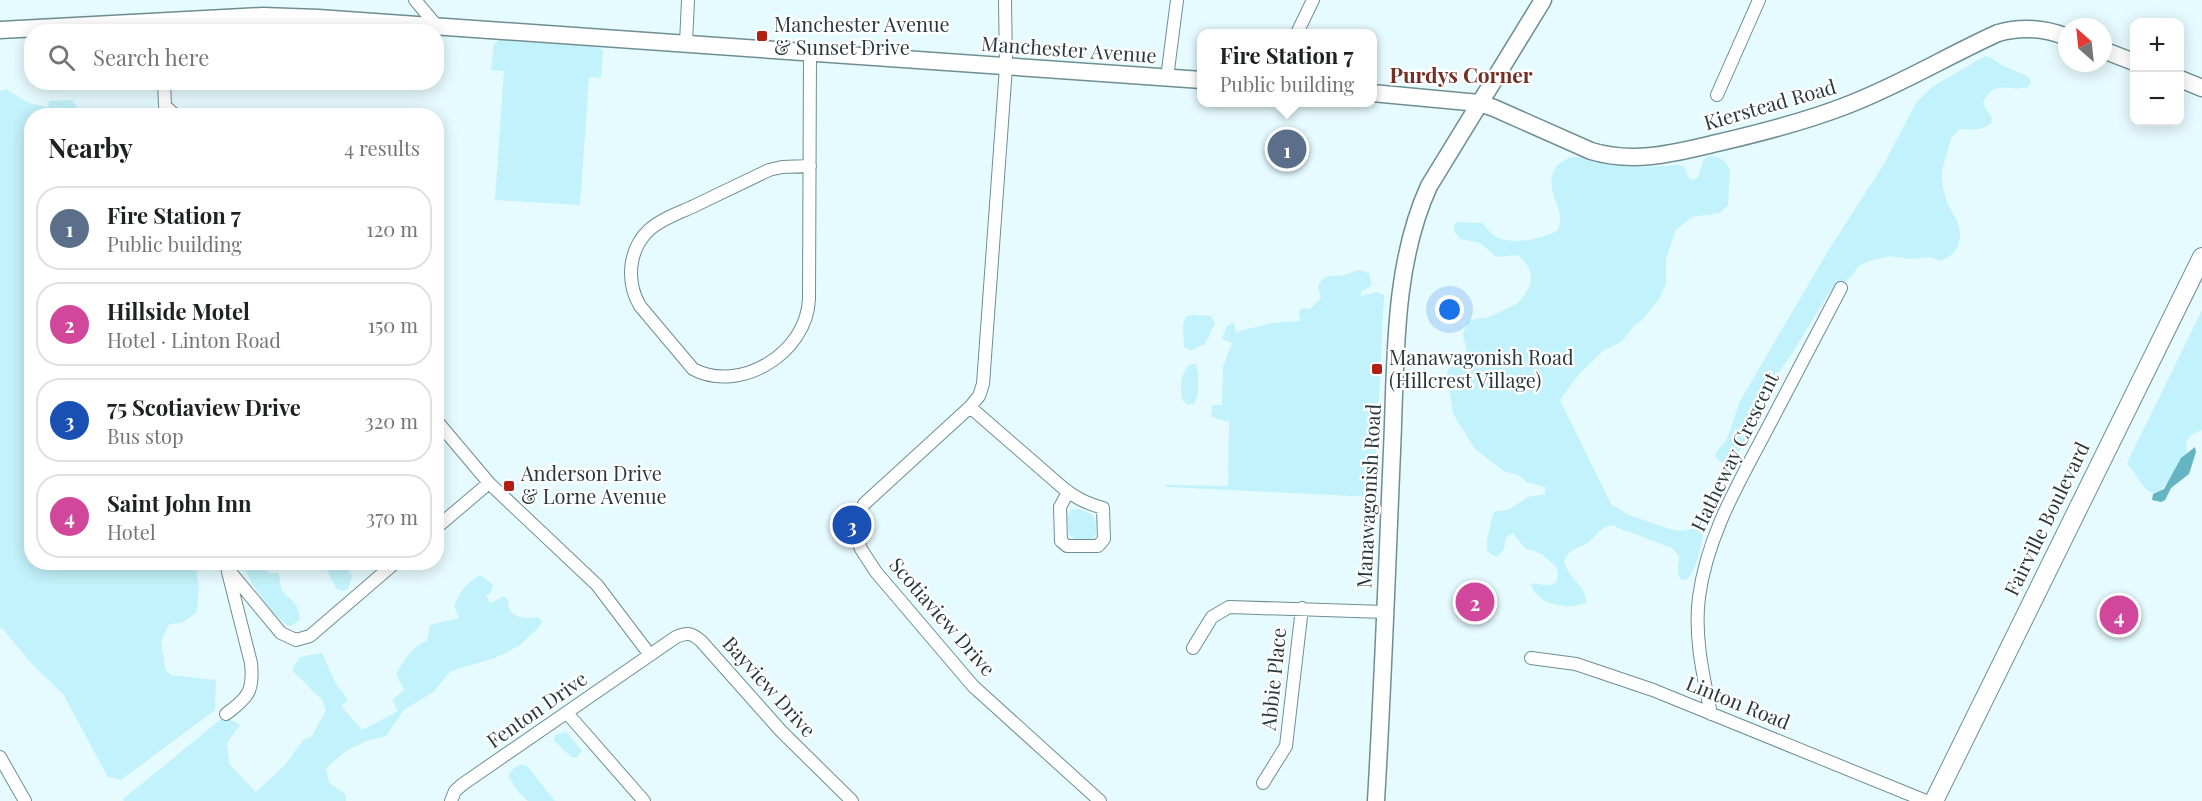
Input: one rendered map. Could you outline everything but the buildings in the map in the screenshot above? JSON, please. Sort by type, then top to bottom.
[{"type":"main road","name":"Fairville Boulevard","points":[[1934,801],[2202,257]]},
{"type":"street","points":[[415,0],[435,24]]},
{"type":"street","points":[[686,43],[688,0]]},
{"type":"street","name":"Scotiaview Drive","points":[[1005,0],[1006,67],[984,378],[981,392],[970,407],[864,504],[857,531],[861,549],[876,572],[973,686],[1100,801]]},
{"type":"street","points":[[1167,78],[1177,0]]},
{"type":"street","points":[[1299,29],[1313,0]]},
{"type":"street","name":"Manawagonish Road","points":[[1376,801],[1395,378],[1405,262],[1416,217],[1429,186],[1543,0]]},
{"type":"street","points":[[1717,95],[1758,0]]},
{"type":"street","name":"Manchester Avenue","points":[[180,24],[263,16],[417,24]]},
{"type":"street","name":"Manchester Avenue","points":[[444,26],[1197,80]]},
{"type":"street","name":"Kierstead Road","points":[[1479,103],[1507,113],[1591,151],[1624,158],[1645,157],[1736,139],[1845,106],[1998,33],[2016,28],[2037,29],[2058,35]]},
{"type":"street","name":"Manchester Avenue","points":[[0,30],[24,29]]},
{"type":"street","points":[[810,52],[810,166],[809,307],[800,332],[788,347],[770,361],[746,374],[735,377],[704,375],[693,369],[647,316],[635,298],[631,271],[632,260],[640,242],[648,231],[665,219],[769,170],[810,166]]},
{"type":"street","points":[[2112,53],[2130,60]]},
{"type":"street","points":[[2184,81],[2202,88]]},
{"type":"street","points":[[164,90],[164,108]]},
{"type":"street","points":[[1377,93],[1479,103]]},
{"type":"street","name":"Hatheway Crescent","points":[[1711,714],[1699,652],[1697,623],[1699,598],[1709,550],[1731,496],[1841,288]]},
{"type":"street","points":[[970,407],[1068,492],[1083,502],[1103,508],[1104,539],[1098,546],[1066,546],[1061,541],[1060,507],[1068,492]]},
{"type":"street","points":[[444,430],[489,483],[597,585],[650,655]]},
{"type":"street","points":[[444,521],[489,483]]},
{"type":"street","points":[[226,714],[246,698],[251,687],[252,676],[251,663],[227,570]]},
{"type":"street","points":[[230,570],[281,633],[296,640],[310,636],[387,570]]},
{"type":"street","points":[[1193,648],[1212,617],[1224,609],[1238,606],[1385,612]]},
{"type":"street","name":"Abbie Place","points":[[1263,783],[1286,746],[1302,608]]},
{"type":"street","name":"Bayview Drive","points":[[650,655],[681,634],[696,636],[781,731],[852,801]]},
{"type":"street","name":"Fenton Drive","points":[[451,801],[455,791],[463,784],[650,655]]},
{"type":"street","name":"Linton Road","points":[[1531,658],[1576,664],[1653,690],[1926,801]]},
{"type":"street","points":[[567,713],[644,801]]},
{"type":"street","points":[[0,757],[25,801]]},
{"type":"shaded area","points":[[499,40],[597,47],[603,50],[601,78],[589,77],[580,205],[495,200],[504,71],[491,70],[494,44]]},
{"type":"shaded area","points":[[1985,56],[2025,75],[2031,82],[2028,87],[2023,88],[1995,89],[1984,99],[1985,107],[1992,118],[1991,123],[1977,129],[1960,129],[1951,138],[1942,179],[1946,201],[1959,226],[1960,239],[1955,250],[1951,255],[1939,261],[1930,257],[1910,259],[1890,256],[1859,266],[1851,277],[1829,293],[1770,384],[1740,450],[1727,463],[1719,461],[1715,455],[1727,439],[1740,401],[1828,251],[1884,164],[1916,103],[1932,87]]},
{"type":"shaded area","points":[[6,89],[29,103],[48,107],[49,101],[72,100],[78,108],[24,108],[24,570],[196,570],[199,587],[197,612],[182,623],[169,624],[161,641],[165,669],[171,675],[216,680],[215,710],[121,780],[108,777],[63,694],[31,663],[2,628],[0,629],[0,91]]},
{"type":"shaded area","points":[[1709,156],[1721,159],[1730,169],[1728,205],[1720,213],[1692,217],[1676,230],[1666,259],[1666,284],[1659,299],[1622,341],[1603,351],[1578,375],[1560,400],[1611,504],[1629,515],[1679,531],[1689,530],[1702,513],[1706,511],[1708,513],[1694,568],[1687,579],[1682,580],[1678,572],[1679,556],[1672,548],[1611,525],[1601,530],[1587,543],[1571,551],[1564,561],[1569,573],[1584,592],[1586,603],[1563,606],[1547,602],[1535,592],[1531,585],[1535,583],[1548,585],[1556,582],[1558,574],[1556,567],[1542,554],[1525,548],[1513,533],[1506,537],[1504,549],[1497,557],[1490,554],[1487,549],[1493,514],[1496,511],[1508,510],[1528,497],[1545,494],[1545,487],[1527,482],[1518,475],[1504,471],[1475,449],[1453,414],[1447,373],[1449,368],[1467,354],[1463,334],[1468,321],[1485,318],[1519,302],[1530,284],[1530,272],[1518,255],[1497,257],[1480,243],[1460,239],[1454,226],[1457,222],[1482,223],[1493,235],[1509,241],[1536,238],[1558,230],[1560,217],[1553,192],[1552,177],[1558,165],[1572,157],[1627,167],[1679,165],[1684,167],[1689,178],[1693,180],[1698,178],[1704,159]]},
{"type":"shaded area","points":[[1359,270],[1369,273],[1372,284],[1361,291],[1361,296],[1377,292],[1384,295],[1374,497],[1166,487],[1165,485],[1228,486],[1229,422],[1211,417],[1212,405],[1222,405],[1223,367],[1232,343],[1222,339],[1227,326],[1234,322],[1236,332],[1272,323],[1300,321],[1299,311],[1302,308],[1310,309],[1321,298],[1318,286],[1324,278]]},
{"type":"shaded area","points":[[2202,310],[2202,430],[2189,438],[2186,444],[2187,453],[2164,487],[2153,493],[2145,488],[2127,463]]},
{"type":"shaded area","points":[[1211,316],[1215,323],[1205,344],[1191,351],[1184,347],[1183,324],[1186,317]]},
{"type":"shaded area","points":[[1191,364],[1196,364],[1198,387],[1196,401],[1188,405],[1182,400],[1181,385],[1185,371]]},
{"type":"shaded area","points":[[2195,447],[2196,452],[2189,474],[2171,488],[2165,500],[2161,502],[2152,500],[2153,494],[2164,489],[2181,458]]},
{"type":"shaded area","points":[[1078,509],[1094,517],[1096,534],[1092,540],[1075,540],[1068,533],[1067,515],[1071,510]]},
{"type":"shaded area","points":[[840,512],[848,515],[851,523],[848,531],[840,534],[832,531],[829,523],[832,515]]},
{"type":"shaded area","points":[[267,570],[268,573],[278,573],[280,585],[295,603],[300,620],[291,626],[280,619],[255,589],[246,571]]},
{"type":"shaded area","points":[[327,570],[348,570],[352,576],[348,589],[342,591],[337,589]]},
{"type":"shaded area","points":[[480,575],[493,585],[491,592],[486,596],[490,603],[504,596],[513,614],[527,618],[538,617],[542,621],[540,626],[519,646],[495,658],[451,671],[433,692],[404,710],[386,736],[366,741],[346,751],[326,768],[329,783],[346,795],[346,801],[124,801],[123,799],[225,716],[240,725],[227,743],[229,764],[256,792],[285,765],[303,740],[312,736],[326,710],[322,700],[292,670],[300,657],[322,653],[336,684],[348,700],[341,706],[362,730],[398,711],[392,700],[404,690],[396,674],[413,650],[427,641],[430,625],[459,618],[454,606],[461,592]]},
{"type":"shaded area","points":[[566,732],[582,751],[577,757],[572,757],[554,741],[555,735]]},
{"type":"shaded area","points":[[520,765],[528,767],[555,801],[528,801],[519,793],[508,776],[514,768]]},
{"type":"place","name":"Manchester Avenue & Sunset Drive","points":[[762,36]]},
{"type":"place","name":"Fire Station 7","points":[[1287,149]]},
{"type":"place","name":"Manawagonish Road (Hillcrest Village)","points":[[1377,369]]},
{"type":"place","name":"Anderson Drive & Lorne Avenue","points":[[509,486]]},
{"type":"place","name":"75 Scotiaview Drive","points":[[852,525]]},
{"type":"place","name":"Hillside Motel","points":[[1475,602]]},
{"type":"place","name":"Saint John Inn","points":[[2119,615]]},
{"type":"district","name":"Purdys Corner","points":[[1461,76]]}]
